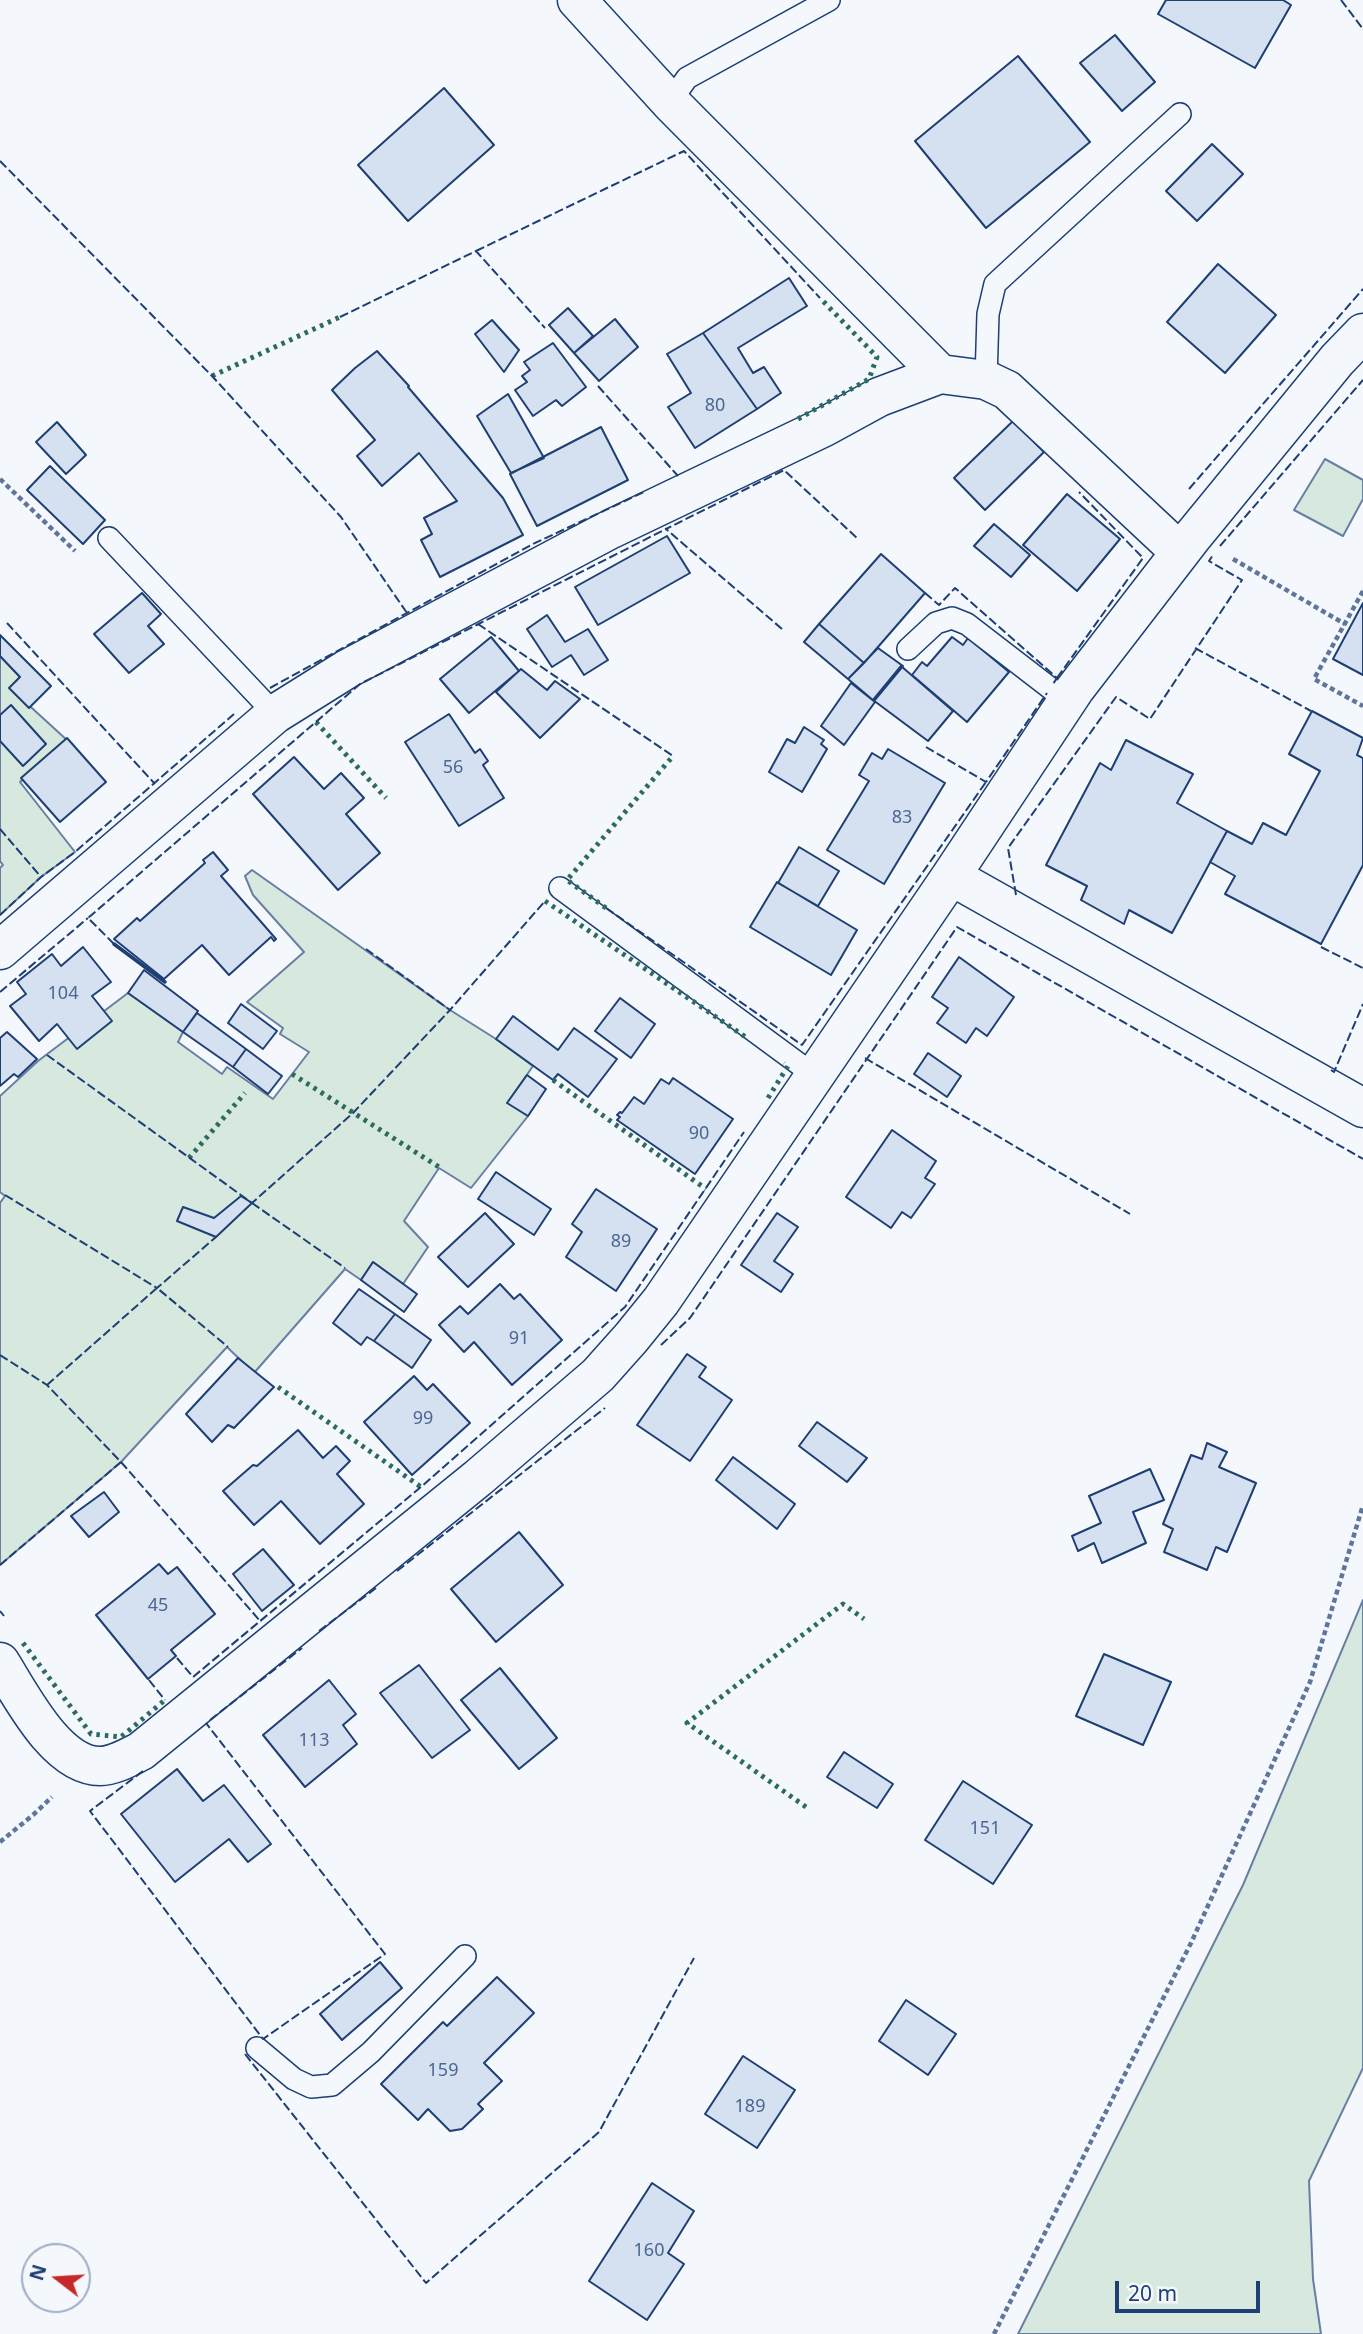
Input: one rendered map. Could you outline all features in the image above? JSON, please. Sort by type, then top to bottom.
[{"type":"street","points":[[577,0],[670,102],[940,374]]},
{"type":"street","points":[[0,1662],[57,1744],[69,1755],[85,1764],[102,1766],[141,1751],[478,1478],[598,1374],[661,1301],[1067,701],[1187,544],[1337,360],[1363,333]]},
{"type":"street","points":[[0,950],[275,713],[347,669],[611,529],[824,427],[879,397],[940,374],[986,380],[1007,390],[1187,544]]},
{"type":"street","points":[[951,876],[1363,1108]]},
{"type":"lane","points":[[670,102],[687,78],[829,0]]},
{"type":"lane","points":[[986,380],[988,314],[995,284],[1180,114]]},
{"type":"lane","points":[[116,545],[275,713]]},
{"type":"lane","points":[[908,649],[936,624],[952,618],[967,624],[1067,701]]},
{"type":"lane","points":[[560,888],[814,1075]]},
{"type":"lane","points":[[257,2048],[294,2079],[311,2087],[332,2085],[371,2052],[465,1956]]},
{"type":"path","points":[[0,479],[67,545],[86,558],[116,545]]},
{"type":"path","points":[[1187,544],[1345,624]]},
{"type":"path","points":[[1363,591],[1314,679],[1363,706]]},
{"type":"path","points":[[994,2334],[1191,1943],[1310,1682],[1363,1505]]},
{"type":"path","points":[[0,1842],[33,1815],[85,1764]]},
{"type":"shaded area","points":[[1325,459],[1363,480],[1363,499],[1343,536],[1294,510]]},
{"type":"shaded area","points":[[0,656],[20,677],[10,688],[68,741],[20,782],[75,852],[41,877],[0,915],[0,868],[3,865],[0,861]]},
{"type":"shaded area","points":[[252,870],[533,1066],[508,1102],[528,1116],[471,1188],[439,1168],[404,1221],[428,1247],[403,1284],[373,1262],[361,1280],[345,1269],[254,1373],[227,1347],[121,1462],[0,1565],[0,1203],[5,1196],[0,1192],[0,1096],[38,1061],[128,993],[183,1032],[178,1042],[222,1074],[227,1067],[273,1099],[309,1052],[280,1034],[283,1028],[247,1002],[304,952],[253,895],[245,876]]},
{"type":"shaded area","points":[[1363,1600],[1363,2068],[1309,2181],[1313,2279],[1321,2334],[1018,2334],[1243,1885]]},
{"type":"building","points":[[1166,0],[1283,0],[1291,5],[1255,68],[1158,14]]},
{"type":"building","points":[[1115,35],[1155,82],[1122,111],[1080,63]]},
{"type":"building","points":[[1018,56],[1090,142],[986,228],[915,141]]},
{"type":"building","points":[[444,88],[494,145],[408,221],[358,165]]},
{"type":"building","points":[[1212,144],[1243,174],[1197,221],[1166,191]]},
{"type":"building","points":[[1218,264],[1276,315],[1225,373],[1167,322]]},
{"type":"building","points":[[789,278],[807,306],[738,348],[753,373],[764,367],[781,393],[757,409],[703,333]]},
{"type":"building","points":[[568,308],[593,336],[574,353],[549,325]]},
{"type":"building","points":[[615,319],[638,347],[599,381],[574,353]]},
{"type":"building","points":[[492,320],[519,350],[504,372],[475,334]]},
{"type":"building","points":[[703,333],[757,409],[695,448],[668,407],[691,393],[667,354]]},
{"type":"building","points":[[553,343],[586,387],[562,406],[556,400],[533,416],[515,390],[527,382],[522,376],[530,370],[524,362]]},
{"type":"building","points":[[377,351],[503,498],[523,535],[440,577],[421,540],[432,534],[424,518],[457,501],[419,453],[382,486],[357,456],[375,440],[332,390]]},
{"type":"building","points":[[508,394],[544,458],[511,473],[477,416]]},
{"type":"building","points":[[1013,421],[1044,452],[985,510],[954,478]]},
{"type":"building","points":[[57,422],[86,455],[66,474],[36,442]]},
{"type":"building","points":[[601,427],[628,480],[537,526],[510,474]]},
{"type":"building","points":[[50,466],[105,520],[83,544],[27,490]]},
{"type":"building","points":[[1067,494],[1120,539],[1077,591],[1023,545]]},
{"type":"building","points":[[994,524],[1030,555],[1011,577],[974,546]]},
{"type":"building","points":[[667,536],[690,573],[598,625],[575,587]]},
{"type":"building","points":[[881,554],[925,593],[864,663],[819,624]]},
{"type":"building","points":[[142,593],[161,614],[148,626],[164,644],[129,673],[94,634]]},
{"type":"building","points":[[1363,603],[1363,675],[1333,659]]},
{"type":"building","points":[[547,615],[565,642],[588,629],[608,660],[584,675],[571,655],[552,667],[527,629]]},
{"type":"building","points":[[819,624],[864,663],[848,679],[804,642]]},
{"type":"building","points":[[0,635],[51,686],[29,708],[9,688],[20,677],[0,656]]},
{"type":"building","points":[[491,637],[519,671],[469,713],[440,679]]},
{"type":"building","points":[[952,637],[963,645],[968,638],[1009,672],[967,722],[912,675],[922,662],[927,666]]},
{"type":"building","points":[[878,648],[903,666],[874,701],[848,679]]},
{"type":"building","points":[[901,666],[953,711],[928,741],[873,700]]},
{"type":"building","points":[[521,669],[547,690],[555,681],[580,699],[540,738],[496,692]]},
{"type":"building","points":[[851,683],[875,702],[844,745],[821,726]]},
{"type":"building","points":[[11,705],[46,744],[23,766],[0,741],[0,715]]},
{"type":"building","points":[[1312,711],[1363,738],[1357,755],[1363,758],[1363,865],[1321,944],[1225,894],[1235,876],[1210,862],[1227,831],[1252,844],[1263,823],[1286,835],[1320,771],[1289,754]]},
{"type":"building","points":[[449,714],[475,753],[480,749],[488,761],[483,765],[504,798],[459,826],[405,742]]},
{"type":"building","points":[[804,727],[824,740],[821,744],[827,749],[802,792],[769,772],[787,739],[795,743]]},
{"type":"building","points":[[67,738],[106,782],[60,822],[21,778]]},
{"type":"building","points":[[1126,740],[1193,774],[1177,803],[1227,831],[1172,933],[1129,910],[1124,924],[1081,900],[1087,886],[1046,865],[1100,763],[1111,770]]},
{"type":"building","points":[[888,749],[945,783],[884,884],[827,850],[869,781],[859,775],[872,753],[882,759]]},
{"type":"building","points":[[294,757],[324,789],[341,773],[364,798],[346,814],[380,853],[338,890],[253,794]]},
{"type":"building","points":[[799,847],[839,871],[818,906],[778,883]]},
{"type":"building","points":[[213,852],[228,870],[221,876],[276,939],[274,941],[271,937],[229,975],[202,945],[164,979],[114,939],[137,918],[140,921],[205,863],[203,860]]},
{"type":"building","points":[[777,882],[857,930],[831,975],[750,927]]},
{"type":"building","points":[[83,947],[111,982],[92,996],[112,1021],[77,1049],[57,1024],[39,1041],[10,1006],[26,994],[17,982],[52,954],[61,966]]},
{"type":"building","points":[[959,957],[1014,997],[987,1036],[976,1028],[966,1043],[937,1023],[948,1008],[932,997]]},
{"type":"building","points":[[144,970],[198,1011],[183,1032],[128,993]]},
{"type":"building","points":[[620,998],[655,1024],[631,1058],[595,1031]]},
{"type":"building","points":[[241,1004],[277,1031],[263,1049],[228,1023]]},
{"type":"building","points":[[197,1013],[246,1049],[233,1067],[183,1032]]},
{"type":"building","points":[[513,1016],[558,1050],[574,1028],[617,1059],[588,1097],[558,1074],[553,1080],[496,1039]]},
{"type":"building","points":[[7,1032],[37,1059],[18,1077],[14,1074],[0,1086],[0,1038]]},
{"type":"building","points":[[246,1049],[282,1076],[268,1094],[233,1067]]},
{"type":"building","points":[[928,1053],[961,1076],[947,1097],[914,1074]]},
{"type":"building","points":[[527,1075],[546,1089],[528,1116],[507,1103]]},
{"type":"building","points":[[673,1078],[733,1119],[695,1174],[617,1120],[620,1117],[617,1115],[622,1113],[634,1097],[644,1104],[661,1079],[669,1084]]},
{"type":"building","points":[[892,1130],[936,1161],[925,1178],[935,1184],[911,1218],[902,1212],[891,1228],[846,1197]]},
{"type":"building","points":[[496,1172],[551,1209],[534,1235],[478,1199]]},
{"type":"building","points":[[596,1189],[657,1229],[616,1291],[566,1257],[582,1232],[572,1224]]},
{"type":"building","points":[[241,1196],[252,1203],[216,1237],[177,1221],[183,1207],[214,1218]]},
{"type":"building","points":[[485,1213],[514,1244],[468,1287],[438,1257]]},
{"type":"building","points":[[777,1213],[798,1227],[774,1261],[793,1274],[781,1292],[741,1265]]},
{"type":"building","points":[[373,1262],[417,1294],[404,1312],[361,1280]]},
{"type":"building","points":[[500,1284],[514,1299],[520,1294],[562,1340],[512,1385],[474,1342],[464,1352],[439,1325],[460,1306],[468,1314]]},
{"type":"building","points":[[359,1289],[395,1314],[374,1341],[367,1337],[361,1345],[333,1323]]},
{"type":"building","points":[[395,1314],[431,1340],[412,1368],[374,1341]]},
{"type":"building","points":[[687,1354],[706,1367],[699,1377],[732,1400],[690,1461],[637,1425]]},
{"type":"building","points":[[238,1358],[274,1387],[234,1428],[228,1425],[212,1442],[186,1414]]},
{"type":"building","points":[[414,1376],[427,1390],[433,1384],[470,1423],[412,1475],[364,1422]]},
{"type":"building","points":[[817,1422],[867,1458],[847,1482],[799,1446]]},
{"type":"building","points":[[298,1430],[323,1458],[336,1446],[350,1461],[337,1474],[364,1504],[320,1544],[281,1501],[254,1525],[223,1491]]},
{"type":"building","points":[[1207,1443],[1227,1452],[1219,1467],[1256,1483],[1227,1552],[1216,1547],[1207,1570],[1164,1552],[1173,1529],[1163,1524],[1191,1455],[1202,1459]]},
{"type":"building","points":[[733,1457],[795,1504],[777,1529],[716,1480]]},
{"type":"building","points":[[1150,1469],[1164,1500],[1133,1512],[1146,1543],[1102,1563],[1094,1543],[1078,1551],[1072,1536],[1101,1523],[1089,1496]]},
{"type":"building","points":[[104,1492],[119,1512],[89,1537],[71,1516]]},
{"type":"building","points":[[519,1532],[563,1585],[496,1642],[451,1589]]},
{"type":"building","points":[[263,1549],[294,1585],[262,1611],[233,1574]]},
{"type":"building","points":[[159,1564],[168,1574],[177,1567],[215,1614],[171,1650],[176,1656],[148,1679],[96,1615]]},
{"type":"building","points":[[1104,1654],[1171,1682],[1143,1745],[1076,1716]]},
{"type":"building","points":[[419,1665],[470,1730],[432,1758],[380,1693]]},
{"type":"building","points":[[500,1668],[557,1738],[519,1769],[461,1700]]},
{"type":"building","points":[[329,1680],[356,1714],[343,1725],[357,1744],[305,1787],[263,1735]]},
{"type":"building","points":[[844,1752],[893,1784],[877,1808],[827,1777]]},
{"type":"building","points":[[177,1769],[203,1801],[224,1785],[271,1844],[248,1862],[229,1839],[175,1882],[121,1814]]},
{"type":"building","points":[[963,1781],[1032,1825],[993,1884],[925,1840]]},
{"type":"building","points":[[380,1962],[402,1988],[342,2040],[320,2014]]},
{"type":"building","points":[[497,1977],[534,2013],[484,2063],[502,2081],[478,2104],[483,2109],[462,2129],[450,2131],[428,2109],[418,2120],[381,2084],[443,2022],[447,2026]]},
{"type":"building","points":[[906,2000],[956,2034],[928,2075],[879,2041]]},
{"type":"building","points":[[743,2056],[795,2090],[757,2148],[705,2114]]},
{"type":"building","points":[[652,2183],[694,2211],[668,2253],[684,2264],[647,2320],[589,2281]]},
{"type":"hedge","points":[[798,419],[869,379],[877,357],[820,298]]},
{"type":"hedge","points":[[212,376],[340,317]]},
{"type":"hedge","points":[[316,722],[386,798]]},
{"type":"hedge","points":[[606,908],[567,880],[673,756]]},
{"type":"hedge","points":[[545,901],[747,1038]]},
{"type":"hedge","points":[[768,1098],[788,1066],[784,1063]]},
{"type":"hedge","points":[[292,1074],[439,1167]]},
{"type":"hedge","points":[[553,1080],[706,1189]]},
{"type":"hedge","points":[[189,1158],[245,1093]]},
{"type":"hedge","points":[[278,1387],[421,1487]]},
{"type":"hedge","points":[[806,1807],[687,1723],[843,1604],[864,1619]]},
{"type":"hedge","points":[[23,1643],[91,1734],[121,1737],[165,1700]]},
{"type":"fence","points":[[1341,0],[1363,29]]},
{"type":"fence","points":[[476,251],[684,151],[820,298]]},
{"type":"fence","points":[[0,161],[212,376],[341,517],[407,613]]},
{"type":"fence","points":[[340,317],[476,251],[545,328]]},
{"type":"fence","points":[[1189,489],[1363,289]]},
{"type":"fence","points":[[1220,546],[1363,380]]},
{"type":"fence","points":[[598,386],[678,476]]},
{"type":"fence","points":[[782,629],[666,529],[784,470],[857,538]]},
{"type":"fence","points":[[270,688],[533,544],[644,492]]},
{"type":"fence","points":[[1057,678],[1143,558],[1079,492]]},
{"type":"fence","points":[[114,944],[88,918],[360,684],[666,529]]},
{"type":"fence","points":[[1016,895],[1008,848],[1116,697],[1150,719],[1242,580],[1209,561],[1213,555]]},
{"type":"fence","points":[[925,593],[939,605],[955,588],[1057,678],[1053,684]]},
{"type":"fence","points":[[7,623],[155,784]]},
{"type":"fence","points":[[478,624],[673,756]]},
{"type":"fence","points":[[1195,648],[1311,711]]},
{"type":"fence","points":[[926,747],[986,782],[1047,693]]},
{"type":"fence","points":[[0,915],[41,877],[75,852],[234,714]]},
{"type":"fence","points":[[606,908],[802,1045],[986,782]]},
{"type":"fence","points":[[0,829],[41,877]]},
{"type":"fence","points":[[47,1055],[252,1203],[353,1113],[450,1010],[545,901]]},
{"type":"fence","points":[[0,992],[88,918]]},
{"type":"fence","points":[[661,1345],[690,1318],[957,927],[1363,1159]]},
{"type":"fence","points":[[1321,947],[1363,968]]},
{"type":"fence","points":[[366,949],[450,1010]]},
{"type":"fence","points":[[1331,1070],[1334,1072],[1363,1004]]},
{"type":"fence","points":[[865,1058],[1130,1214]]},
{"type":"fence","points":[[177,1658],[193,1677],[421,1487],[625,1307],[744,1132]]},
{"type":"fence","points":[[5,1195],[157,1288],[216,1237]]},
{"type":"fence","points":[[252,1203],[345,1268]]},
{"type":"fence","points":[[47,1385],[157,1288],[228,1347]]},
{"type":"fence","points":[[0,1355],[47,1385],[121,1462],[0,1565]]},
{"type":"fence","points":[[397,1571],[605,1408]]},
{"type":"fence","points":[[121,1462],[261,1622]]},
{"type":"fence","points":[[319,1631],[376,1588]]},
{"type":"fence","points":[[0,1611],[4,1616]]},
{"type":"fence","points":[[210,1720],[302,1648]]},
{"type":"fence","points":[[149,1680],[165,1700]]},
{"type":"fence","points":[[143,1771],[90,1811],[263,2039],[385,1954],[206,1723]]},
{"type":"fence","points":[[245,2054],[426,2283],[599,2132],[694,1958]]},
{"type":"wall","points":[[114,944],[165,982]]}]
